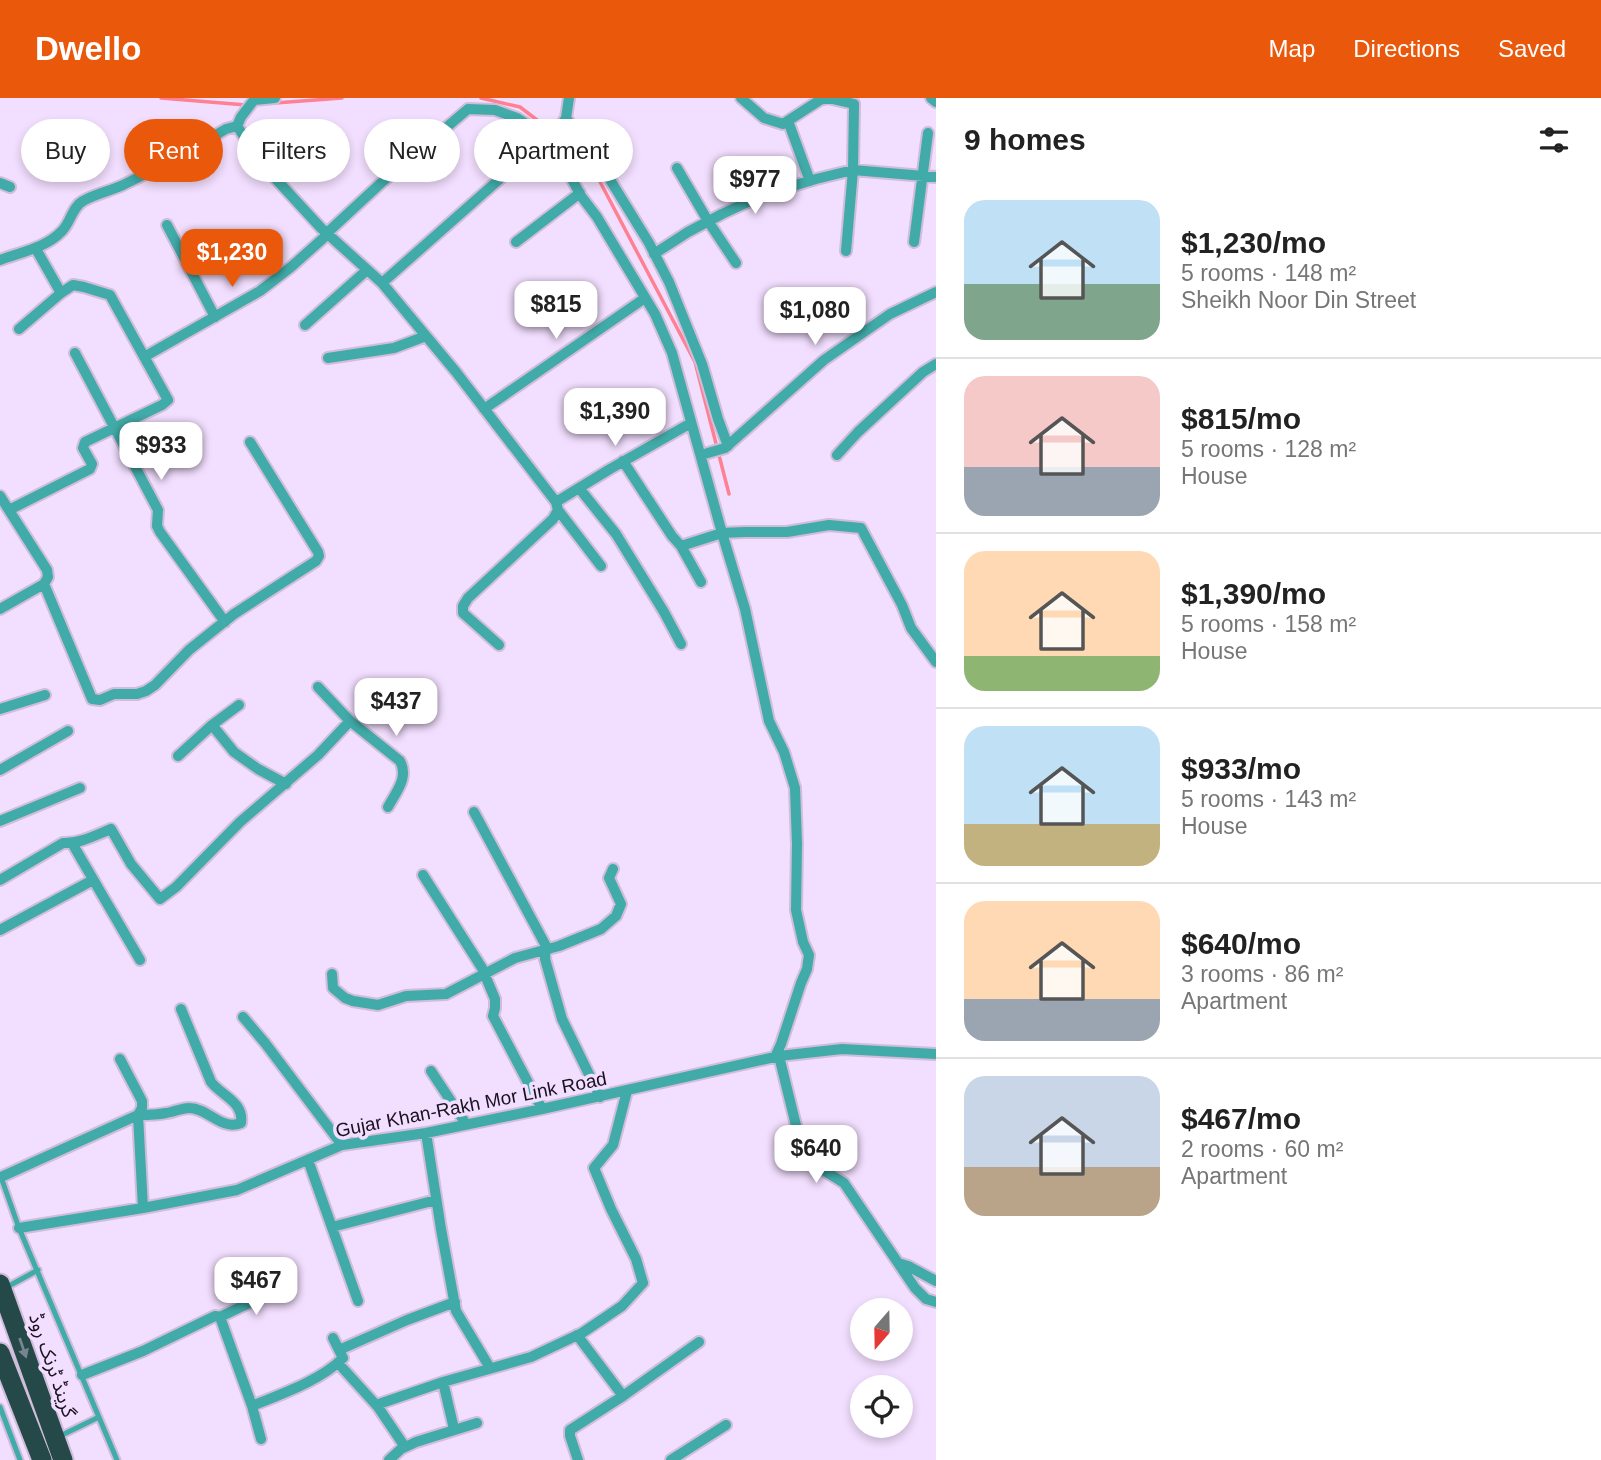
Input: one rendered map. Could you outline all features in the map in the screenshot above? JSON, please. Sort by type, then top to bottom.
[{"type":"highway","name":"گرینڈ ٹرنک روڈ","points":[[2,1292],[63,1460]]},
{"type":"highway","points":[[0,1353],[5,1378],[41,1460]]},
{"type":"street","points":[[241,119],[254,100],[275,98]]},
{"type":"street","points":[[564,119],[569,98]]},
{"type":"street","points":[[741,98],[764,118],[783,124],[823,99],[856,101],[846,251]]},
{"type":"street","points":[[931,98],[936,102]]},
{"type":"street","points":[[144,357],[260,291],[291,267],[381,183],[468,109],[495,110],[518,119]]},
{"type":"street","points":[[788,121],[810,181]]},
{"type":"street","points":[[0,260],[47,243],[61,232],[82,201],[120,187],[237,123]]},
{"type":"street","points":[[914,242],[928,133]]},
{"type":"street","points":[[677,168],[736,264]]},
{"type":"street","points":[[654,254],[708,221],[763,195],[810,181],[853,170],[936,177]]},
{"type":"street","points":[[279,182],[327,234],[382,283],[484,409],[601,566]]},
{"type":"street","points":[[382,283],[496,182]]},
{"type":"street","points":[[574,182],[663,324],[691,423],[705,454],[745,609],[769,721],[784,752],[795,788],[796,910],[803,942],[809,955],[807,969],[800,983],[777,1057],[804,1158],[844,1183],[915,1288],[926,1299],[936,1301]]},
{"type":"street","points":[[610,182],[669,282],[679,314],[702,364],[726,447]]},
{"type":"street","points":[[516,242],[580,193]]},
{"type":"street","points":[[167,225],[215,317]]},
{"type":"street","points":[[36,248],[61,293]]},
{"type":"street","points":[[305,325],[367,270]]},
{"type":"street","points":[[9,510],[90,469],[92,464],[83,448],[85,442],[168,400],[110,295],[73,285],[19,329]]},
{"type":"street","points":[[705,454],[726,447],[824,360],[890,314],[936,292]]},
{"type":"street","points":[[484,409],[645,298]]},
{"type":"street","points":[[663,324],[679,314]]},
{"type":"street","points":[[328,358],[394,348],[426,336]]},
{"type":"street","points":[[75,353],[158,510],[157,526],[160,532],[225,622]]},
{"type":"street","points":[[837,454],[923,372],[936,364]]},
{"type":"street","points":[[499,645],[463,613],[463,606],[468,598],[553,519],[557,506],[579,488],[691,423]]},
{"type":"street","points":[[44,584],[92,699],[100,700],[114,694],[137,694],[155,685],[189,650],[225,622],[316,561],[319,556],[250,442]]},
{"type":"street","points":[[623,461],[681,547],[701,582]]},
{"type":"street","points":[[579,488],[616,534],[681,644]]},
{"type":"street","points":[[0,609],[44,584],[48,577],[47,570],[1,496]]},
{"type":"street","points":[[681,547],[726,533],[787,532],[829,525],[861,528],[902,605],[911,628],[936,662]]},
{"type":"street","points":[[318,687],[350,721],[400,761],[404,768],[404,779],[388,807]]},
{"type":"street","points":[[0,709],[45,695]]},
{"type":"street","points":[[178,756],[239,705]]},
{"type":"street","points":[[0,880],[63,843],[72,843],[111,830],[131,864],[160,899],[176,887],[240,822],[318,755],[350,721]]},
{"type":"street","points":[[212,725],[234,752],[286,784]]},
{"type":"street","points":[[0,770],[68,731]]},
{"type":"street","points":[[0,821],[80,788]]},
{"type":"street","points":[[474,811],[547,946],[545,959],[562,1019],[600,1097]]},
{"type":"street","points":[[72,843],[140,960]]},
{"type":"street","points":[[332,974],[333,988],[345,998],[365,1004],[378,1005],[406,996],[446,994],[521,956],[546,950],[601,929],[616,916],[621,904],[609,878],[612,869]]},
{"type":"street","points":[[424,875],[485,974],[495,999],[493,1016],[542,1109]]},
{"type":"street","points":[[0,930],[93,880]]},
{"type":"street","points":[[1,1175],[138,1115],[163,1114],[188,1108],[234,1126],[241,1123],[242,1114],[239,1107],[211,1082],[181,1009]]},
{"type":"street","points":[[243,1017],[342,1145]]},
{"type":"street","name":"Gujar Khan-Rakh Mor Link Road","points":[[19,1228],[237,1190],[342,1145],[466,1125],[777,1057],[842,1049],[936,1054]]},
{"type":"street","points":[[120,1059],[142,1101],[138,1115],[143,1208]]},
{"type":"street","points":[[431,1071],[466,1125]]},
{"type":"street","points":[[376,1405],[443,1382],[531,1357],[577,1335],[622,1306],[643,1283],[636,1259],[594,1168],[613,1145],[627,1091]]},
{"type":"street","points":[[426,1133],[456,1311],[491,1368]]},
{"type":"street","points":[[308,1160],[358,1301]]},
{"type":"street","points":[[332,1227],[436,1200]]},
{"type":"street","points":[[898,1263],[936,1281]]},
{"type":"street","points":[[82,1375],[143,1351],[208,1318],[220,1317],[278,1289]]},
{"type":"street","points":[[339,1350],[455,1302]]},
{"type":"street","points":[[220,1317],[261,1439]]},
{"type":"street","points":[[577,1335],[623,1396]]},
{"type":"street","points":[[252,1406],[328,1371],[338,1363],[343,1358],[333,1338]]},
{"type":"street","points":[[578,1460],[569,1436],[570,1430],[699,1342]]},
{"type":"street","points":[[338,1363],[376,1405],[405,1447]]},
{"type":"street","points":[[443,1382],[454,1429]]},
{"type":"street","points":[[389,1460],[405,1447],[477,1423]]},
{"type":"street","points":[[671,1460],[726,1425]]},
{"type":"lane","points":[[1,1175],[19,1228],[117,1460]]},
{"type":"lane","points":[[2,1292],[38,1270]]},
{"type":"lane","points":[[0,1407],[20,1460]]},
{"type":"lane","points":[[55,1439],[99,1417]]},
{"type":"waterway","points":[[161,98],[246,105]]},
{"type":"waterway","points":[[275,103],[342,98]]},
{"type":"waterway","points":[[481,98],[520,107],[588,159],[695,362],[729,494]]}]
